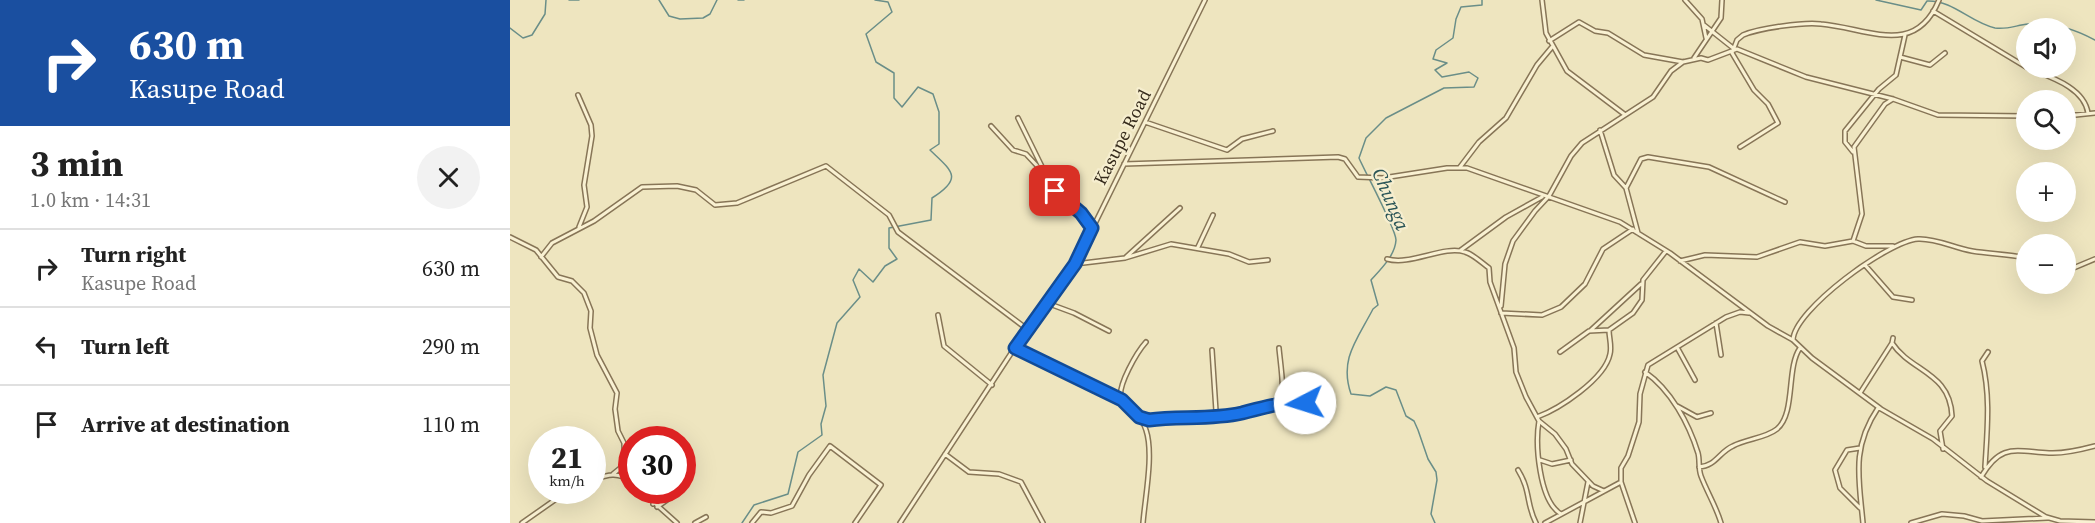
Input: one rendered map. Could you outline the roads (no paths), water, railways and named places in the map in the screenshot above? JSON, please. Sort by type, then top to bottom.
[{"type":"street","name":"Kasupe Road","points":[[900,523],[1015,348],[1075,264],[1205,0]]},
{"type":"street","points":[[1542,0],[1549,41],[1568,73],[1624,114]]},
{"type":"street","points":[[1685,0],[1698,14],[1704,25],[1706,38]]},
{"type":"street","points":[[1693,59],[1721,18],[1722,0]]},
{"type":"street","points":[[1740,147],[1778,123],[1768,104],[1754,90],[1735,59],[1733,48],[1737,40],[1751,32],[1810,23],[1905,35],[1925,25],[1939,0]]},
{"type":"street","points":[[1933,11],[2016,60]]},
{"type":"street","points":[[1549,41],[1579,22],[1595,31],[1608,33],[1644,55],[1683,62]]},
{"type":"street","points":[[1704,25],[1733,48],[1745,50],[1806,77],[1893,99],[1938,116],[2016,116]]},
{"type":"street","points":[[1854,154],[1845,142],[1845,131],[1896,75],[1905,35]]},
{"type":"street","points":[[1124,164],[1338,157],[1345,159],[1355,176],[1383,178],[1462,166],[1479,142],[1506,118],[1537,65],[1552,46]]},
{"type":"street","points":[[1500,308],[1508,252],[1524,223],[1549,196],[1570,156],[1582,143],[1600,130],[1653,97],[1671,71],[1683,62],[1693,59],[1708,60],[1733,48]]},
{"type":"street","points":[[1900,57],[1930,65],[1945,53]]},
{"type":"street","points":[[2049,78],[2074,91],[2085,101],[2088,113]]},
{"type":"street","points":[[578,95],[591,124],[592,136],[584,185],[587,207],[579,229]]},
{"type":"street","points":[[1853,241],[1862,214],[1854,154],[1856,142],[1863,137],[1885,104],[1893,99]]},
{"type":"street","points":[[2076,115],[2095,113]]},
{"type":"street","points":[[1018,117],[1044,174],[1055,191],[1081,213],[1092,228]]},
{"type":"street","points":[[1145,122],[1227,150],[1242,139],[1273,131]]},
{"type":"street","points":[[991,126],[1013,150],[1026,154],[1044,174]]},
{"type":"street","points":[[1600,130],[1614,175],[1626,189],[1638,233]]},
{"type":"street","points":[[1626,189],[1641,159],[1648,157],[1709,167],[1785,202]]},
{"type":"street","points":[[541,256],[552,243],[608,212],[630,192],[642,187],[696,189],[715,205],[733,204],[826,166],[889,215],[898,232],[1028,329]]},
{"type":"street","points":[[1458,167],[1542,197]]},
{"type":"street","points":[[1460,251],[1506,216],[1542,197],[1549,196],[1620,222],[1680,261],[1750,313],[1793,340],[1800,348],[1878,407],[1943,448],[1981,477],[2049,518]]},
{"type":"street","points":[[1125,258],[1180,208]]},
{"type":"street","points":[[1198,247],[1213,215]]},
{"type":"street","points":[[1501,313],[1542,315],[1552,313],[1585,284],[1603,249],[1633,230]]},
{"type":"street","points":[[510,237],[536,250],[558,277],[573,281],[587,299],[597,355],[617,393],[615,409],[618,431]]},
{"type":"street","points":[[1793,340],[1794,331],[1816,304],[1864,265],[1894,246],[1911,240],[1924,239],[1969,251],[2016,257]]},
{"type":"street","points":[[1680,261],[1705,255],[1757,257],[1797,243],[1825,246],[1853,241],[1866,246],[1894,246]]},
{"type":"street","points":[[1075,264],[1125,258],[1171,244],[1229,254],[1249,262],[1268,260]]},
{"type":"street","points":[[1388,260],[1399,262],[1460,251],[1471,254],[1489,268],[1490,282],[1514,348],[1518,380],[1538,419],[1555,434],[1588,482],[1604,491]]},
{"type":"street","points":[[1560,352],[1590,330],[1643,283],[1665,251]]},
{"type":"street","points":[[2076,267],[2095,259]]},
{"type":"street","points":[[1864,265],[1893,297],[1912,300]]},
{"type":"street","points":[[1590,330],[1609,330],[1636,311],[1642,300],[1643,283]]},
{"type":"street","points":[[1047,303],[1074,313],[1109,331]]},
{"type":"street","points":[[1635,523],[1621,482],[1621,468],[1639,422],[1640,394],[1648,365],[1678,349],[1716,323],[1740,312],[1750,313]]},
{"type":"street","points":[[938,315],[944,346],[992,385]]},
{"type":"street","points":[[1716,323],[1721,355]]},
{"type":"street","points":[[1538,419],[1564,404],[1595,378],[1609,358],[1609,330]]},
{"type":"street","points":[[1860,393],[1892,340],[1897,350],[1930,374],[1944,388],[1952,416],[1940,431],[1943,448]]},
{"type":"street","points":[[1122,400],[1120,388],[1146,342]]},
{"type":"street","points":[[1015,348],[1122,400],[1139,417],[1146,429],[1149,445],[1143,523]]},
{"type":"street","points":[[1279,348],[1284,395],[1282,402]]},
{"type":"street","points":[[1699,467],[1709,466],[1728,448],[1770,433],[1781,425],[1787,408],[1795,359],[1800,348]]},
{"type":"street","points":[[1678,349],[1695,380]]},
{"type":"street","points":[[1210,416],[1216,411],[1212,350]]},
{"type":"street","points":[[1985,469],[1989,403],[1982,361],[1988,352]]},
{"type":"street","points":[[1646,372],[1660,384],[1673,404],[1684,415],[1698,453],[1699,467],[1721,523]]},
{"type":"street","points":[[1139,417],[1149,420],[1210,416],[1242,413],[1257,407],[1282,402],[1313,402]]},
{"type":"street","points":[[1673,404],[1697,417],[1711,413]]},
{"type":"street","points":[[1863,523],[1858,470],[1860,448],[1870,419],[1878,407]]},
{"type":"street","points":[[1538,419],[1537,443],[1546,495],[1553,508],[1561,515]]},
{"type":"street","points":[[752,523],[761,512],[771,513],[792,506],[809,475],[830,446],[881,485],[855,523]]},
{"type":"street","points":[[1981,477],[1990,461],[2003,452],[2018,449],[2055,453],[2095,446]]},
{"type":"street","points":[[1860,448],[1847,450],[1834,470],[1840,488],[1861,509]]},
{"type":"street","points":[[945,454],[969,472],[1004,475],[1022,482],[1043,523]]},
{"type":"street","points":[[1540,460],[1551,464],[1571,460]]},
{"type":"street","points":[[606,476],[618,470]]},
{"type":"street","points":[[1518,470],[1528,488],[1536,523]]},
{"type":"street","points":[[613,474],[618,475]]},
{"type":"street","points":[[1580,523],[1588,482]]},
{"type":"street","points":[[1545,523],[1604,491],[1613,489],[1621,482]]},
{"type":"street","points":[[522,523],[549,504]]},
{"type":"street","points":[[653,504],[677,523]]},
{"type":"street","points":[[657,507],[661,504]]},
{"type":"street","points":[[1911,523],[1942,514],[1964,516],[1982,521],[2049,518],[2095,522]]},
{"type":"street","points":[[695,523],[706,517]]},
{"type":"waterway","points":[[510,28],[523,38],[532,35],[545,14],[546,0]]},
{"type":"waterway","points":[[569,0],[579,0]]},
{"type":"waterway","points":[[659,0],[669,16],[680,19],[703,18],[710,14],[717,0]]},
{"type":"waterway","points":[[738,0],[744,0]]},
{"type":"waterway","points":[[742,523],[754,505],[788,494],[798,452],[822,435],[821,424],[826,406],[823,375],[837,323],[860,297],[853,280],[859,269],[873,282],[885,266],[897,259],[889,248],[889,228],[931,220],[932,198],[951,180],[949,169],[930,150],[939,144],[939,112],[933,94],[918,87],[902,107],[894,98],[894,73],[876,62],[866,34],[892,12],[888,2],[875,0]]},
{"type":"waterway","name":"Chunga","points":[[1435,523],[1431,514],[1437,480],[1436,472],[1428,459],[1414,421],[1406,416],[1396,390],[1386,387],[1370,396],[1351,394],[1348,382],[1348,360],[1356,340],[1373,309],[1378,305],[1371,280],[1390,257],[1396,240],[1386,213],[1359,158],[1366,138],[1386,118],[1444,88],[1474,87],[1478,78],[1469,72],[1442,77],[1435,70],[1447,63],[1433,59],[1436,50],[1453,38],[1456,19],[1461,7],[1482,5],[1482,0]]},
{"type":"waterway","points":[[1876,0],[1921,10],[1927,1],[1936,2],[1995,28],[2028,24],[2054,25],[2095,40]]}]
